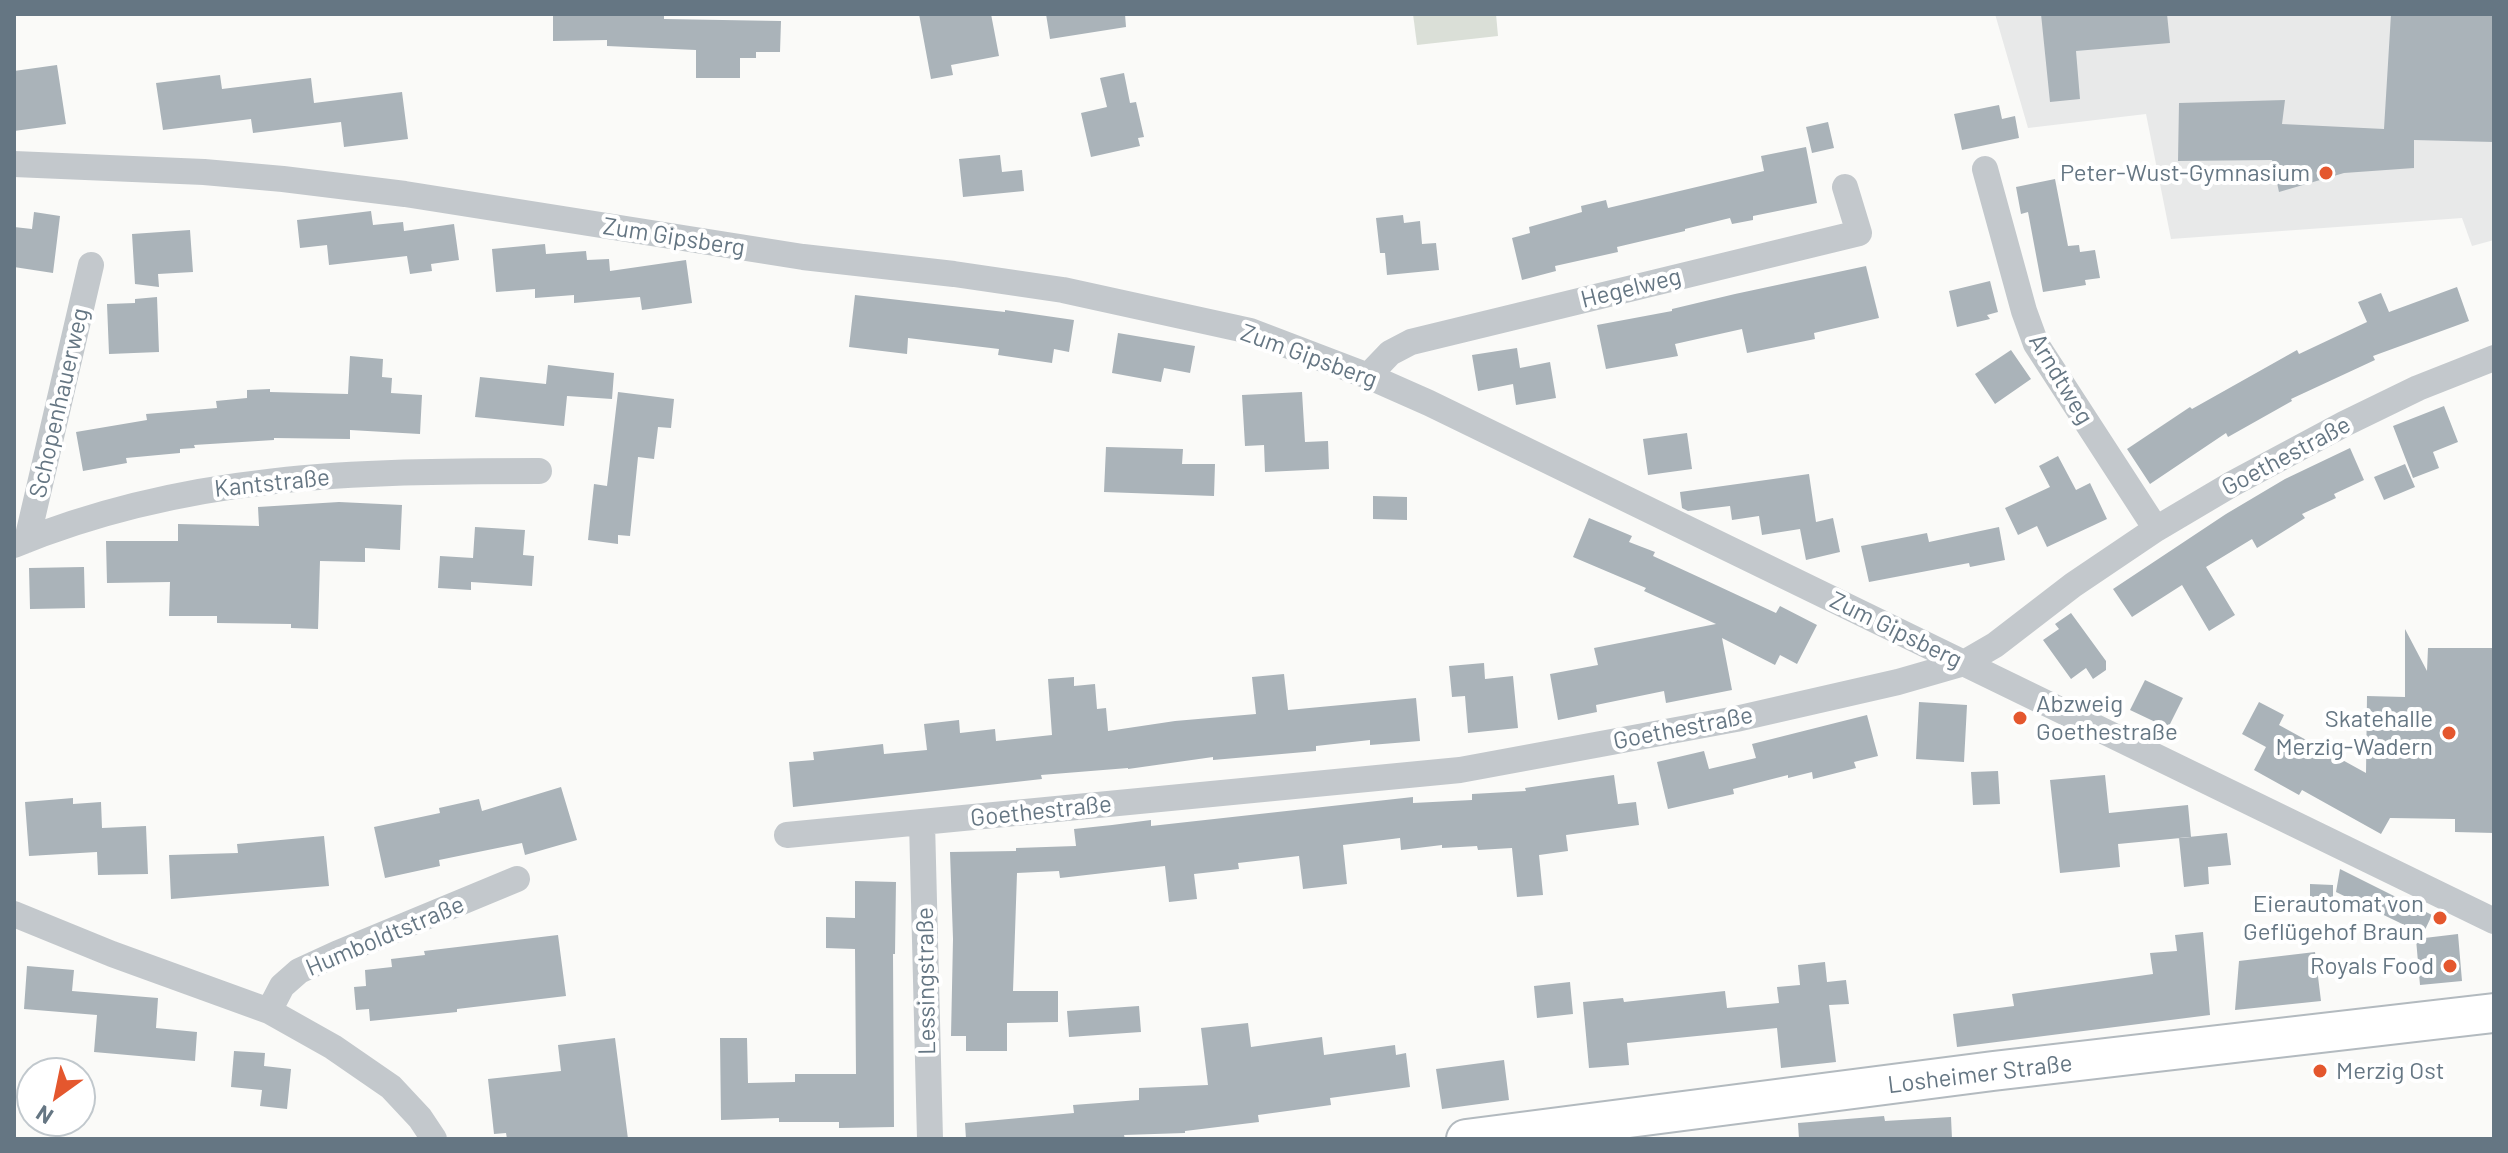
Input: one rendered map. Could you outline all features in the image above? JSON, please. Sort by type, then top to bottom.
[{"type":"main road","name":"Losheimer Straße","points":[[1466,1139],[1993,1071],[2494,1013]]},
{"type":"street","name":"Zum Gipsberg","points":[[14,164],[204,172],[405,194],[803,257],[1063,290],[1250,331],[1368,376],[2494,921]]},
{"type":"street","name":"Arndtweg","points":[[1985,169],[2036,344],[2156,529]]},
{"type":"street","name":"Hegelweg","points":[[1368,376],[1390,353],[1411,342],[1859,233],[1845,187]]},
{"type":"street","name":"Schopenhauerweg","points":[[21,542],[91,265]]},
{"type":"street","name":"Goethestraße","points":[[787,835],[1460,770],[1736,719],[1898,682],[1964,663],[1995,645],[2073,585],[2156,529],[2232,484],[2418,388],[2494,358]]},
{"type":"street","name":"Kantstraße","points":[[21,542],[102,514],[182,494],[263,481],[376,473],[539,471]]},
{"type":"street","name":"Lessingstraße","points":[[922,822],[930,1139]]},
{"type":"street","name":"Humboldtstraße","points":[[269,1011],[282,986],[299,971],[517,879]]},
{"type":"street","points":[[14,914],[112,954],[269,1011],[333,1047],[391,1087],[420,1118],[434,1139]]},
{"type":"shaded area","points":[[1413,14],[1496,14],[1498,36],[1417,45]]},
{"type":"shaded area","name":"Peter-Wust-Gymnasium","points":[[1995,14],[2494,14],[2494,240],[2472,246],[2462,218],[2171,239],[2146,114],[2028,128]]},
{"type":"building","points":[[553,14],[664,14],[664,19],[781,21],[780,52],[756,52],[756,58],[740,58],[740,78],[696,78],[696,50],[607,46],[607,40],[553,41]]},
{"type":"building","points":[[919,14],[991,14],[999,56],[951,65],[953,75],[931,79]]},
{"type":"building","points":[[1046,14],[1125,14],[1126,27],[1050,39]]},
{"type":"building","points":[[2041,14],[2167,14],[2170,43],[2076,51],[2080,99],[2050,102]]},
{"type":"building","points":[[2391,14],[2494,14],[2494,142],[2414,140],[2414,168],[2344,173],[2279,192],[2272,160],[2178,161],[2179,103],[2285,100],[2282,124],[2384,129]]},
{"type":"building","points":[[57,65],[66,124],[14,131],[14,71]]},
{"type":"building","points":[[1124,73],[1130,103],[1136,102],[1144,137],[1138,138],[1140,146],[1091,157],[1081,113],[1107,107],[1100,78]]},
{"type":"building","points":[[220,75],[222,89],[311,78],[314,103],[402,92],[408,139],[344,147],[341,122],[253,133],[251,119],[163,130],[156,83]]},
{"type":"building","points":[[1999,105],[2002,119],[2015,116],[2019,138],[1962,150],[1954,114]]},
{"type":"building","points":[[1828,122],[1834,148],[1812,153],[1806,127]]},
{"type":"building","points":[[1806,147],[1817,203],[1753,216],[1753,220],[1732,224],[1730,218],[1685,229],[1617,247],[1618,252],[1555,266],[1556,271],[1522,280],[1512,238],[1530,233],[1529,227],[1582,212],[1581,206],[1606,200],[1608,208],[1764,171],[1761,156]]},
{"type":"building","points":[[1000,155],[1002,172],[1022,170],[1024,191],[963,197],[959,159]]},
{"type":"building","points":[[2055,179],[2068,246],[2079,245],[2080,252],[2095,250],[2100,278],[2085,280],[2086,285],[2043,292],[2028,212],[2021,214],[2016,187]]},
{"type":"building","points":[[371,211],[373,225],[403,222],[404,231],[454,224],[459,260],[431,264],[432,271],[410,274],[407,256],[329,265],[327,245],[300,248],[297,220]]},
{"type":"building","points":[[34,212],[60,216],[53,273],[14,267],[14,227],[32,229]]},
{"type":"building","points":[[1403,215],[1404,223],[1420,221],[1422,244],[1436,243],[1439,270],[1387,275],[1385,253],[1380,253],[1376,218]]},
{"type":"building","points":[[190,230],[193,272],[158,274],[159,287],[135,284],[132,234]]},
{"type":"building","points":[[545,244],[546,254],[586,251],[587,260],[609,259],[610,271],[686,260],[692,303],[642,310],[640,297],[574,303],[574,295],[535,298],[535,289],[496,292],[492,249]]},
{"type":"building","points":[[1866,266],[1879,318],[1814,333],[1815,339],[1747,353],[1742,329],[1675,344],[1678,356],[1606,369],[1597,325]]},
{"type":"building","points":[[1990,281],[1998,312],[1987,315],[1990,319],[1957,327],[1949,291]]},
{"type":"building","points":[[2457,287],[2469,321],[2373,356],[2375,360],[2291,399],[2228,437],[2226,433],[2150,484],[2127,449],[2190,407],[2192,409],[2297,350],[2299,354],[2367,322],[2358,302],[2381,293],[2389,312]]},
{"type":"building","points":[[855,295],[1074,320],[1069,352],[1054,349],[1052,363],[998,355],[999,349],[908,338],[907,354],[849,347]]},
{"type":"building","points":[[157,297],[159,352],[109,354],[107,304],[135,303],[135,299]]},
{"type":"building","points":[[1118,333],[1195,346],[1190,373],[1164,368],[1161,382],[1112,373]]},
{"type":"building","points":[[1517,348],[1520,368],[1550,362],[1556,398],[1516,405],[1513,384],[1478,391],[1472,355]]},
{"type":"building","points":[[2011,350],[2031,379],[1995,404],[1975,374]]},
{"type":"building","points":[[350,356],[383,359],[382,377],[392,378],[391,393],[422,395],[420,434],[350,430],[350,439],[274,438],[194,445],[195,448],[180,449],[180,453],[126,458],[127,463],[83,471],[76,432],[147,420],[146,414],[217,408],[216,401],[247,398],[247,390],[348,394]]},
{"type":"building","points":[[548,365],[614,373],[612,399],[567,396],[564,426],[475,417],[480,377],[546,384]]},
{"type":"building","points":[[618,392],[674,399],[671,428],[658,427],[654,459],[638,457],[630,536],[618,535],[618,544],[588,540],[594,484],[607,486]]},
{"type":"building","points":[[1302,392],[1305,442],[1328,441],[1329,469],[1265,472],[1264,445],[1245,446],[1242,395]]},
{"type":"building","points":[[2444,406],[2458,442],[2433,452],[2439,468],[2413,478],[2393,426]]},
{"type":"building","points":[[1687,433],[1692,469],[1648,475],[1643,439]]},
{"type":"building","points":[[1106,447],[1183,449],[1182,464],[1215,464],[1214,496],[1104,492]]},
{"type":"building","points":[[2350,448],[2364,480],[2302,514],[2305,518],[2257,548],[2252,539],[2206,567],[2235,615],[2209,631],[2182,585],[2132,617],[2113,589],[2226,514],[2285,479]]},
{"type":"building","points":[[2058,456],[2076,490],[2090,483],[2107,519],[2047,547],[2037,526],[2018,535],[2005,508],[2050,487],[2039,466]]},
{"type":"building","points":[[2405,464],[2415,487],[2384,500],[2374,477]]},
{"type":"building","points":[[1809,474],[1816,522],[1833,518],[1840,552],[1806,560],[1800,529],[1762,535],[1759,516],[1732,520],[1730,506],[1688,511],[1682,508],[1680,492]]},
{"type":"building","points":[[1373,496],[1407,497],[1407,520],[1373,519]]},
{"type":"building","points":[[339,502],[402,505],[400,550],[365,548],[365,562],[320,561],[318,629],[291,628],[291,624],[217,623],[217,616],[169,616],[170,582],[107,583],[106,541],[178,541],[178,524],[259,526],[258,507]]},
{"type":"building","points":[[1589,518],[1632,536],[1629,542],[1655,552],[1653,556],[1776,613],[1780,606],[1817,625],[1797,664],[1780,655],[1775,665],[1722,638],[1732,690],[1666,703],[1664,691],[1596,705],[1597,712],[1558,720],[1550,674],[1598,665],[1594,648],[1716,624],[1644,591],[1646,588],[1573,557]]},
{"type":"building","points":[[475,527],[525,530],[523,555],[534,556],[532,586],[471,582],[471,590],[438,588],[440,556],[473,558]]},
{"type":"building","points":[[1999,527],[2005,560],[1970,567],[1969,563],[1869,582],[1861,546],[1927,533],[1929,542]]},
{"type":"building","points":[[84,567],[85,608],[30,609],[29,568]]},
{"type":"building","points":[[2071,613],[2106,661],[2106,670],[2093,679],[2086,668],[2071,679],[2043,640],[2059,629],[2055,624]]},
{"type":"building","points":[[2405,629],[2427,671],[2428,648],[2494,648],[2494,833],[2455,832],[2455,819],[2390,818],[2381,834],[2302,790],[2299,795],[2254,770],[2266,747],[2242,734],[2259,702],[2284,715],[2279,725],[2366,773],[2367,696],[2405,697]]},
{"type":"building","points":[[1484,663],[1485,679],[1513,676],[1518,728],[1468,733],[1465,696],[1452,697],[1449,666]]},
{"type":"building","points":[[1284,674],[1288,710],[1416,698],[1420,741],[1370,745],[1370,740],[1316,746],[1316,751],[1213,760],[1213,757],[1128,769],[1041,775],[1042,779],[793,807],[789,762],[814,760],[813,752],[883,744],[884,754],[927,750],[924,724],[959,720],[960,733],[995,729],[996,741],[1052,735],[1048,679],[1074,677],[1074,686],[1095,684],[1097,709],[1106,708],[1108,731],[1256,714],[1252,677]]},
{"type":"building","points":[[2145,680],[2183,698],[2168,728],[2130,710]]},
{"type":"building","points":[[1919,702],[1967,705],[1964,762],[1916,759]]},
{"type":"building","points":[[1867,715],[1878,756],[1854,762],[1856,768],[1813,779],[1812,772],[1788,778],[1788,775],[1733,789],[1734,794],[1668,809],[1657,762],[1704,751],[1709,769],[1756,758],[1752,744]]},
{"type":"building","points":[[1998,771],[2000,804],[1973,805],[1971,772]]},
{"type":"building","points":[[1614,775],[1618,804],[1636,802],[1639,825],[1566,835],[1568,851],[1539,855],[1543,895],[1517,897],[1512,848],[1478,850],[1477,846],[1442,848],[1442,845],[1401,850],[1400,838],[1343,845],[1347,884],[1303,889],[1299,856],[1238,863],[1239,869],[1194,874],[1197,899],[1169,902],[1165,866],[1060,878],[1059,871],[1017,873],[1013,991],[1058,991],[1058,1022],[1007,1023],[1007,1051],[966,1051],[966,1036],[951,1036],[953,939],[950,852],[1076,846],[1074,829],[1151,820],[1151,826],[1413,797],[1413,803],[1472,800],[1472,794],[1526,791],[1525,788]]},
{"type":"building","points":[[2105,775],[2109,813],[2188,805],[2191,837],[2118,844],[2120,867],[2060,873],[2050,780]]},
{"type":"building","points":[[561,787],[577,840],[525,855],[522,843],[439,860],[440,866],[385,878],[374,827],[440,813],[439,808],[479,799],[482,811]]},
{"type":"building","points":[[73,798],[73,804],[101,802],[102,828],[146,826],[148,874],[98,875],[97,852],[29,856],[25,802]]},
{"type":"building","points":[[2227,833],[2231,865],[2208,867],[2209,884],[2184,887],[2179,838]]},
{"type":"building","points":[[324,836],[329,886],[171,899],[169,855],[238,853],[237,844]]},
{"type":"building","points":[[2340,869],[2432,915],[2423,934],[2336,892]]},
{"type":"building","points":[[855,881],[896,882],[893,954],[894,1127],[839,1128],[839,1122],[779,1122],[779,1118],[721,1120],[720,1038],[747,1038],[748,1083],[795,1082],[795,1074],[856,1074],[855,949],[826,948],[826,917],[855,918]]},
{"type":"building","points":[[2310,884],[2333,885],[2333,908],[2310,907]]},
{"type":"building","points":[[2203,932],[2210,1015],[1957,1047],[1953,1014],[2014,1006],[2012,994],[2153,974],[2150,953],[2177,951],[2175,935]]},
{"type":"building","points":[[2458,934],[2462,981],[2420,985],[2416,939]]},
{"type":"building","points":[[558,935],[566,996],[370,1021],[369,1009],[356,1010],[354,987],[366,986],[365,970],[392,967],[391,959],[425,955],[424,951]]},
{"type":"building","points":[[2315,952],[2321,1001],[2235,1010],[2239,961]]},
{"type":"building","points":[[1825,962],[1827,982],[1846,980],[1849,1004],[1829,1005],[1836,1062],[1781,1068],[1777,1028],[1627,1043],[1629,1065],[1589,1068],[1583,1002],[1623,998],[1624,1002],[1725,991],[1727,1008],[1779,1003],[1777,987],[1800,985],[1798,965]]},
{"type":"building","points":[[27,966],[74,970],[72,991],[158,998],[156,1028],[197,1032],[195,1061],[94,1052],[97,1015],[24,1009]]},
{"type":"building","points":[[1570,982],[1573,1014],[1537,1018],[1534,986]]},
{"type":"building","points":[[1139,1006],[1141,1032],[1069,1037],[1067,1011]]},
{"type":"building","points":[[1248,1023],[1251,1047],[1322,1037],[1324,1055],[1395,1045],[1396,1055],[1406,1053],[1410,1087],[1330,1098],[1331,1105],[1258,1115],[1259,1122],[1185,1133],[1124,1135],[1125,1139],[966,1139],[965,1123],[1074,1113],[1073,1105],[1139,1100],[1139,1088],[1208,1085],[1201,1028]]},
{"type":"building","points":[[615,1038],[628,1139],[507,1139],[506,1133],[494,1134],[488,1079],[561,1071],[558,1045]]},
{"type":"building","points":[[234,1051],[265,1053],[264,1066],[291,1069],[287,1109],[260,1106],[262,1090],[231,1087]]},
{"type":"building","points":[[1504,1060],[1509,1100],[1442,1109],[1436,1069]]},
{"type":"building","points":[[1884,1116],[1885,1121],[1951,1117],[1952,1139],[1799,1139],[1798,1123]]},
{"type":"place","name":"Peter-Wust-Gymnasium","points":[[2326,173]]},
{"type":"place","name":"Abzweig Goethestraße","points":[[2020,718]]},
{"type":"place","name":"Skatehalle Merzig-Wadern","points":[[2449,733]]},
{"type":"place","name":"Eierautomat von Geflügehof Braun","points":[[2440,918]]},
{"type":"place","name":"Royals Food","points":[[2450,966]]},
{"type":"place","name":"Merzig Ost","points":[[2320,1071]]}]
